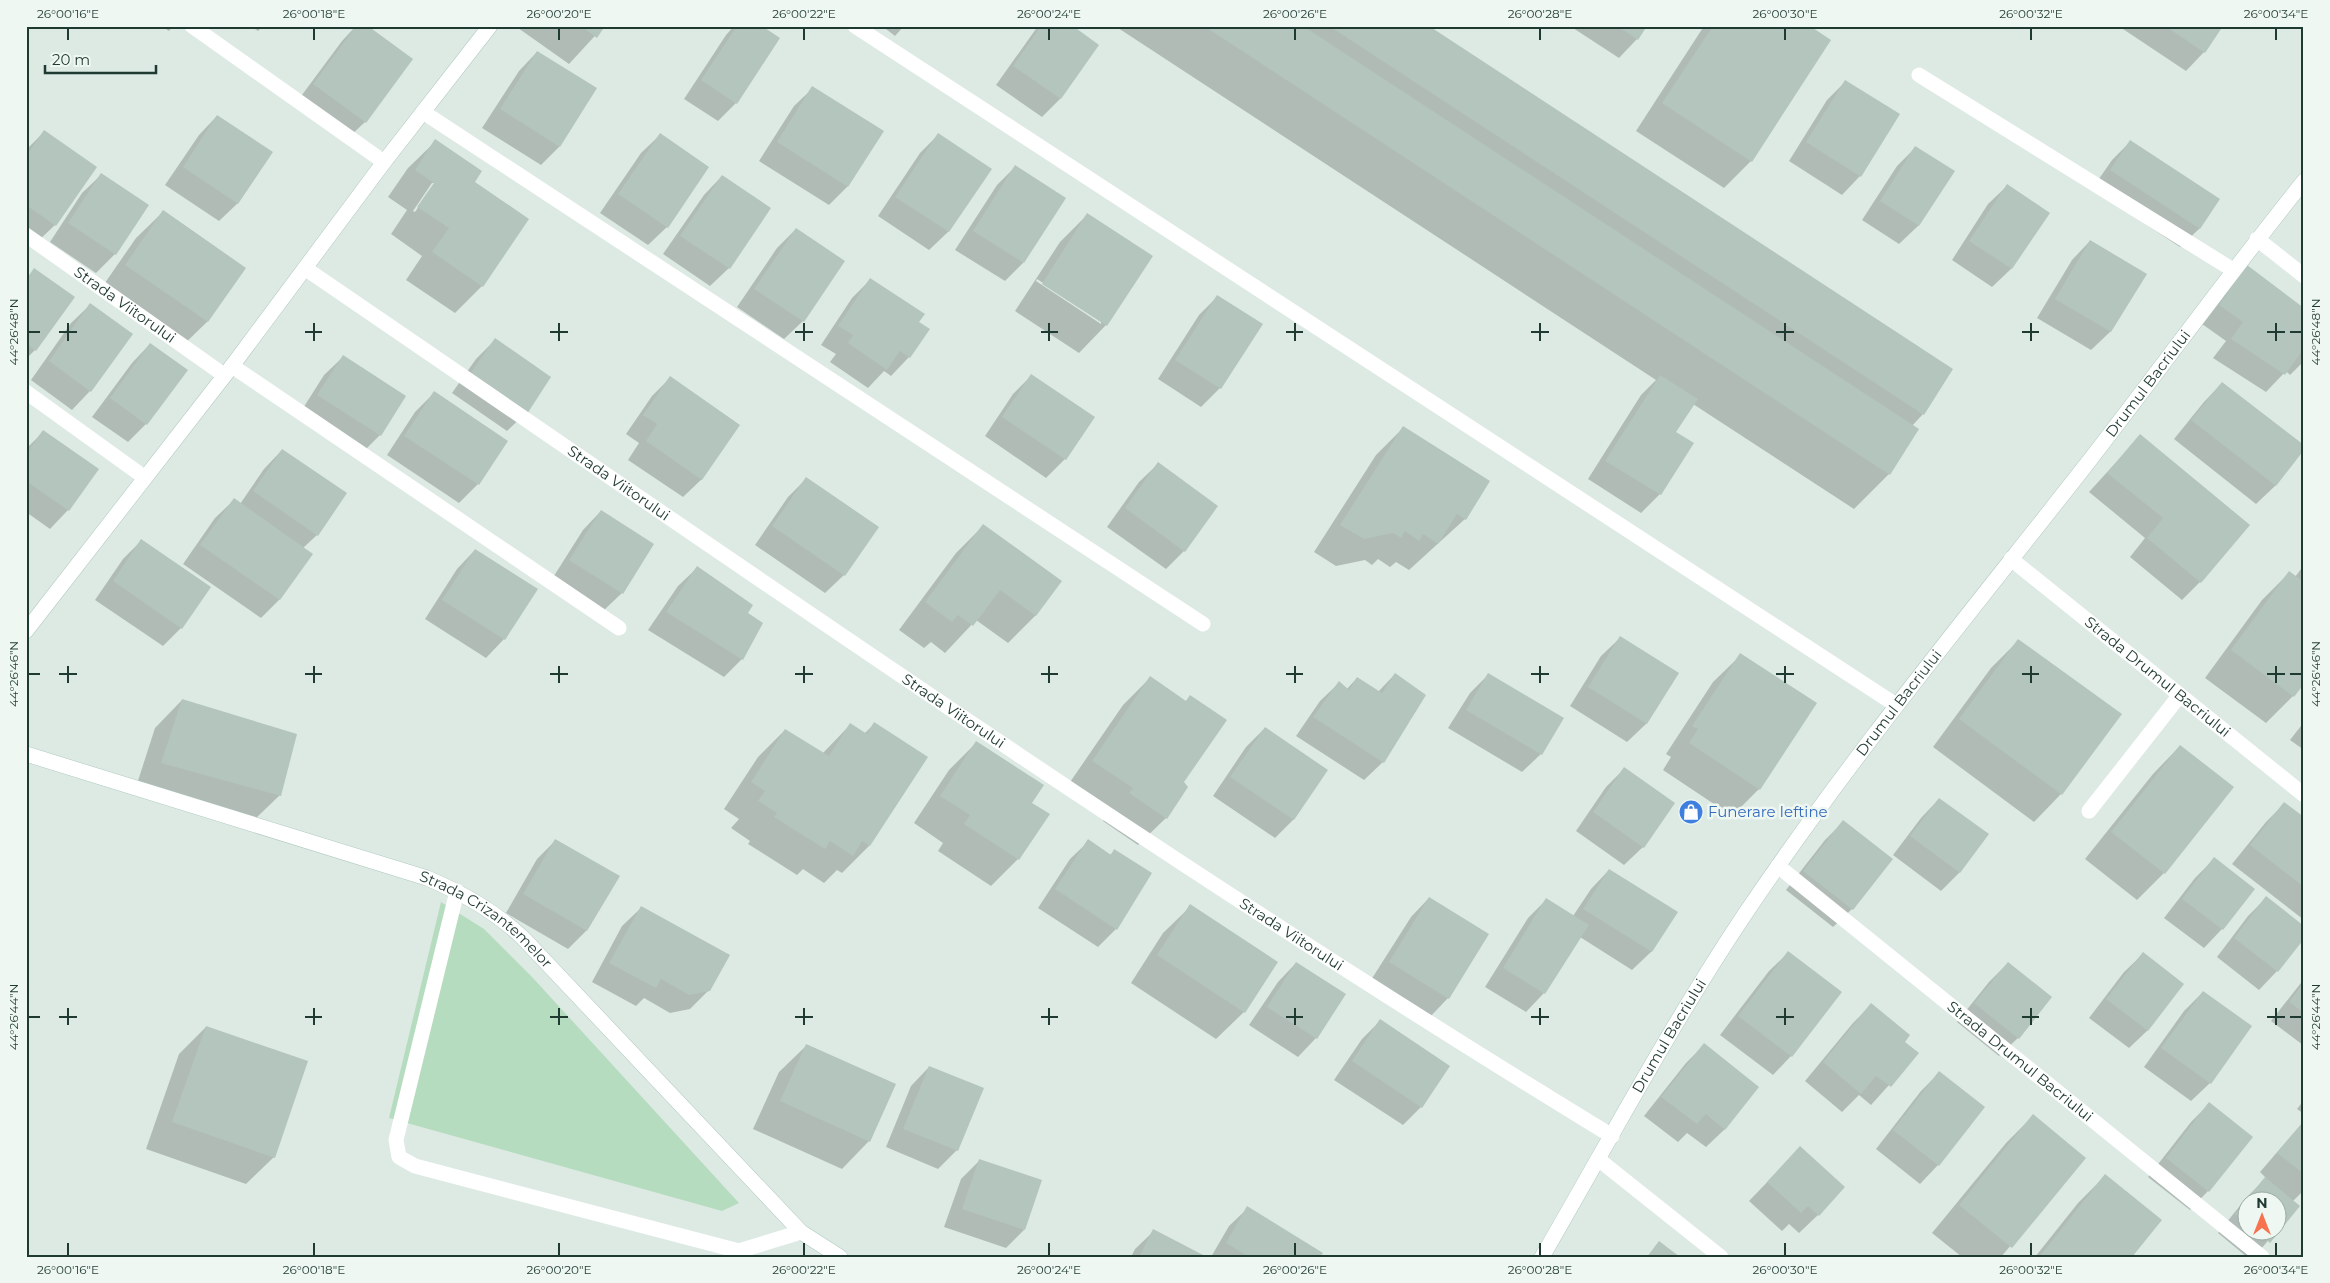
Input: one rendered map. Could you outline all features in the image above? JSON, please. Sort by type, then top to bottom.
[{"type":"street","points":[[192,26],[384,162]]},
{"type":"street","points":[[26,631],[306,269],[384,162],[490,26]]},
{"type":"street","points":[[855,26],[1896,705]]},
{"type":"street","points":[[1919,75],[2233,270]]},
{"type":"street","points":[[423,112],[1203,624]]},
{"type":"street","name":"Drumul Bacriului","points":[[1542,1257],[1716,958],[1778,866],[1896,705],[2087,464],[2233,270],[2304,181]]},
{"type":"street","name":"Strada Viitorului","points":[[26,235],[619,628]]},
{"type":"street","points":[[2257,239],[2304,276]]},
{"type":"street","name":"Strada Viitorului","points":[[306,269],[982,731],[1370,985],[1612,1136]]},
{"type":"street","points":[[26,392],[144,476]]},
{"type":"street","name":"Strada Drumul Bacriului","points":[[2011,559],[2304,795]]},
{"type":"street","points":[[2089,811],[2180,695]]},
{"type":"street","name":"Strada Crizantemelor","points":[[26,754],[426,878],[457,891],[504,920],[800,1232],[840,1257]]},
{"type":"street","name":"Strada Drumul Bacriului","points":[[1778,866],[2262,1257]]},
{"type":"street","points":[[457,891],[396,1140],[399,1157],[415,1166],[739,1251],[800,1232]]},
{"type":"street","points":[[1598,1159],[1721,1257]]},
{"type":"green space","points":[[441,902],[484,929],[533,978],[739,1203],[722,1211],[389,1118]]},
{"type":"building","points":[[356,26],[368,26],[413,59],[366,123],[313,84]]},
{"type":"building","points":[[581,26],[605,26],[597,38]]},
{"type":"building","points":[[737,26],[762,26],[780,38],[737,104],[701,80]]},
{"type":"building","points":[[1041,26],[1073,26],[1099,45],[1061,99],[1013,66]]},
{"type":"building","points":[[1204,26],[1303,26],[1919,429],[1890,475]]},
{"type":"building","points":[[1329,26],[1429,26],[1953,369],[1924,415]]},
{"type":"building","points":[[1617,26],[1647,26],[1638,40]]},
{"type":"building","points":[[1713,26],[1810,26],[1831,40],[1752,162],[1662,103]]},
{"type":"building","points":[[2165,26],[2223,26],[2205,53]]},
{"type":"building","points":[[537,51],[597,88],[560,147],[500,109]]},
{"type":"building","points":[[1845,80],[1900,114],[1861,177],[1806,142]]},
{"type":"building","points":[[812,86],[884,131],[848,187],[777,142]]},
{"type":"building","points":[[217,115],[273,152],[238,204],[183,167]]},
{"type":"building","points":[[44,130],[97,167],[56,226],[26,205],[26,156]]},
{"type":"building","points":[[660,133],[709,167],[668,228],[618,194]]},
{"type":"building","points":[[938,133],[992,169],[949,232],[895,197]]},
{"type":"building","points":[[435,139],[482,171],[475,182],[529,219],[483,287],[432,252],[449,228],[417,207],[434,183],[415,170]]},
{"type":"building","points":[[2130,140],[2220,199],[2200,229],[2110,170]]},
{"type":"building","points":[[1915,146],[1955,171],[1919,226],[1880,201]]},
{"type":"building","points":[[1015,165],[1066,198],[1024,263],[973,231]]},
{"type":"building","points":[[101,173],[149,205],[116,255],[68,223]]},
{"type":"building","points":[[722,175],[771,208],[730,269],[680,236]]},
{"type":"building","points":[[2007,184],[2050,213],[2012,269],[1969,241]]},
{"type":"building","points":[[163,210],[246,268],[208,322],[125,265]]},
{"type":"building","points":[[1087,213],[1153,256],[1107,326],[1042,284]]},
{"type":"building","points":[[796,228],[845,261],[804,322],[754,289]]},
{"type":"building","points":[[2090,240],[2147,274],[2111,332],[2055,299]]},
{"type":"building","points":[[2247,265],[2304,308],[2304,352],[2302,351],[2285,375],[2231,339],[2243,322],[2219,305]]},
{"type":"building","points":[[34,268],[75,297],[36,351],[26,344],[26,280]]},
{"type":"building","points":[[870,278],[925,314],[919,322],[930,329],[910,358],[900,351],[887,370],[848,343],[853,335],[838,326]]},
{"type":"building","points":[[1217,295],[1263,324],[1221,389],[1175,360]]},
{"type":"building","points":[[90,303],[133,334],[91,392],[49,361]]},
{"type":"building","points":[[495,338],[551,377],[527,414],[470,374]]},
{"type":"building","points":[[150,343],[188,370],[147,425],[110,398]]},
{"type":"building","points":[[343,355],[406,396],[381,436],[317,395]]},
{"type":"building","points":[[1031,374],[1095,417],[1066,460],[1002,417]]},
{"type":"building","points":[[1660,375],[1698,399],[1676,432],[1694,443],[1661,495],[1605,461]]},
{"type":"building","points":[[670,376],[740,425],[702,480],[646,441],[657,424],[643,415]]},
{"type":"building","points":[[2222,382],[2304,445],[2304,450],[2276,486],[2191,420]]},
{"type":"building","points":[[434,391],[508,441],[479,485],[404,436]]},
{"type":"building","points":[[1403,426],[1490,481],[1466,520],[1457,514],[1438,544],[1423,534],[1419,541],[1405,531],[1401,538],[1393,533],[1364,539],[1340,525]]},
{"type":"building","points":[[43,430],[99,469],[69,511],[26,481],[26,454]]},
{"type":"building","points":[[2140,434],[2250,525],[2201,583],[2147,538],[2163,518],[2107,473]]},
{"type":"building","points":[[282,449],[347,493],[318,536],[253,491]]},
{"type":"building","points":[[1158,462],[1218,506],[1185,552],[1125,508]]},
{"type":"building","points":[[806,477],[879,527],[845,576],[772,526]]},
{"type":"building","points":[[234,498],[313,554],[280,600],[200,545]]},
{"type":"building","points":[[601,510],[654,544],[623,594],[569,560]]},
{"type":"building","points":[[983,524],[1062,581],[1036,616],[1000,590],[973,626],[958,615],[952,622],[925,602]]},
{"type":"building","points":[[141,539],[211,587],[182,629],[113,581]]},
{"type":"building","points":[[475,549],[538,589],[505,640],[442,600]]},
{"type":"building","points":[[697,566],[753,605],[748,613],[763,623],[743,660],[666,612]]},
{"type":"building","points":[[2289,571],[2304,582],[2304,684],[2294,697],[2231,650]]},
{"type":"building","points":[[1620,636],[1679,673],[1647,724],[1588,687]]},
{"type":"building","points":[[2018,639],[2122,714],[2062,795],[1959,719]]},
{"type":"building","points":[[1740,653],[1817,703],[1760,790],[1689,743],[1698,729],[1692,726]]},
{"type":"building","points":[[1395,673],[1426,695],[1384,763],[1313,717],[1339,681],[1349,690],[1357,677],[1382,693]]},
{"type":"building","points":[[1488,673],[1564,718],[1542,755],[1466,710]]},
{"type":"building","points":[[1150,676],[1186,701],[1190,695],[1227,720],[1184,782],[1188,787],[1167,819],[1129,793],[1133,788],[1092,761]]},
{"type":"building","points":[[182,699],[297,734],[281,796],[161,763]]},
{"type":"building","points":[[874,722],[928,757],[870,846],[862,841],[853,856],[830,841],[825,849],[774,817],[777,813],[758,801],[765,791],[751,782],[785,729],[829,756],[850,723],[867,734]]},
{"type":"building","points":[[1265,727],[1328,770],[1294,820],[1230,777]]},
{"type":"building","points":[[976,741],[1044,785],[1032,803],[1050,814],[1019,860],[964,824],[970,815],[940,796]]},
{"type":"building","points":[[2180,745],[2234,787],[2165,874],[2111,832]]},
{"type":"building","points":[[1624,767],[1675,803],[1644,848],[1593,812]]},
{"type":"building","points":[[1939,798],[1989,834],[1960,873],[1910,836]]},
{"type":"building","points":[[2284,802],[2304,817],[2304,887],[2250,845]]},
{"type":"building","points":[[1843,820],[1893,859],[1853,910],[1803,871]]},
{"type":"building","points":[[555,839],[620,876],[587,931],[523,894]]},
{"type":"building","points":[[1088,839],[1111,855],[1114,849],[1152,873],[1117,930],[1055,889]]},
{"type":"building","points":[[2214,857],[2255,889],[2223,930],[2182,899]]},
{"type":"building","points":[[1609,869],[1678,912],[1652,952],[1583,909]]},
{"type":"building","points":[[2266,896],[2304,926],[2304,939],[2278,972],[2234,938]]},
{"type":"building","points":[[1429,897],[1489,934],[1449,999],[1389,962]]},
{"type":"building","points":[[1546,898],[1589,925],[1545,994],[1503,968]]},
{"type":"building","points":[[1190,904],[1278,962],[1245,1013],[1157,955]]},
{"type":"building","points":[[641,906],[730,955],[710,991],[689,995],[661,979],[656,988],[609,963]]},
{"type":"building","points":[[1788,951],[1842,992],[1792,1057],[1738,1016]]},
{"type":"building","points":[[2143,952],[2184,984],[2148,1031],[2106,999]]},
{"type":"building","points":[[1296,962],[1346,994],[1317,1039],[1267,1007]]},
{"type":"building","points":[[2008,962],[2052,997],[2019,1039],[1974,1003]]},
{"type":"building","points":[[2304,982],[2304,1013],[2289,1002]]},
{"type":"building","points":[[2203,991],[2252,1026],[2211,1084],[2161,1048]]},
{"type":"building","points":[[1871,1003],[1910,1035],[1905,1042],[1919,1053],[1891,1087],[1876,1076],[1861,1094],[1823,1062]]},
{"type":"building","points":[[1380,1019],[1450,1066],[1422,1108],[1352,1061]]},
{"type":"building","points":[[206,1026],[308,1061],[275,1158],[172,1122]]},
{"type":"building","points":[[1704,1043],[1759,1087],[1725,1130],[1706,1114],[1697,1124],[1661,1097]]},
{"type":"building","points":[[806,1044],[896,1084],[870,1142],[780,1101]]},
{"type":"building","points":[[929,1066],[984,1088],[958,1151],[903,1129]]},
{"type":"building","points":[[1939,1071],[1985,1107],[1939,1166],[1893,1130]]},
{"type":"building","points":[[2209,1102],[2253,1137],[2209,1192],[2166,1158]]},
{"type":"building","points":[[2033,1114],[2086,1158],[2012,1248],[1959,1205]]},
{"type":"building","points":[[2304,1121],[2304,1174],[2277,1153]]},
{"type":"building","points":[[1800,1146],[1845,1187],[1819,1216],[1808,1206],[1801,1213],[1767,1182]]},
{"type":"building","points":[[979,1159],[1042,1180],[1025,1230],[962,1209]]},
{"type":"building","points":[[2105,1174],[2162,1220],[2132,1257],[2039,1257]]},
{"type":"building","points":[[2265,1177],[2281,1190],[2254,1190]]},
{"type":"building","points":[[2288,1196],[2300,1206],[2288,1221]]},
{"type":"building","points":[[1247,1206],[1323,1253],[1320,1257],[1249,1257],[1226,1243]]},
{"type":"building","points":[[1153,1229],[1207,1257],[1139,1257]]},
{"type":"building","points":[[1659,1241],[1680,1257],[1647,1257]]},
{"type":"place","name":"Funerare Ieftine","points":[[1691,812]]}]
